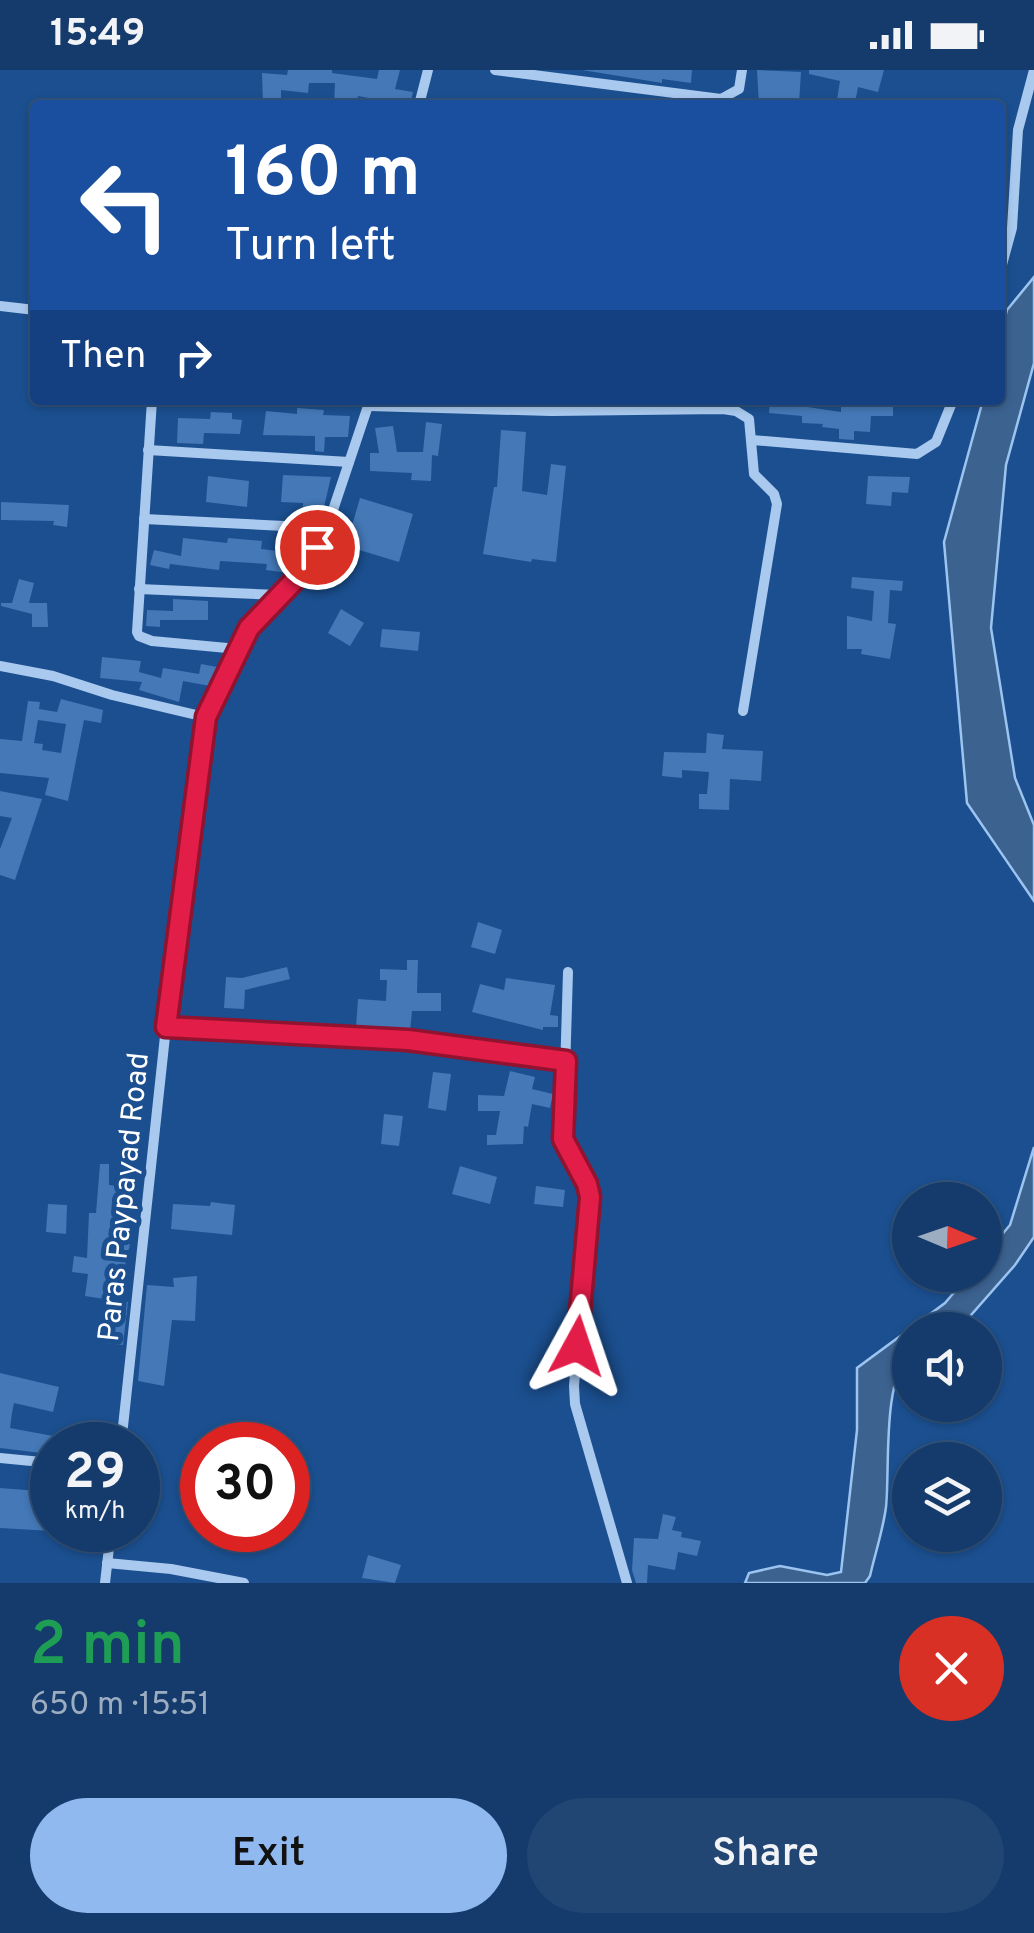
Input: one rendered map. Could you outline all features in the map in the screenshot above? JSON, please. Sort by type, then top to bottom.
[{"type":"street","points":[[420,100],[428,70]]},
{"type":"street","points":[[495,70],[708,100]]},
{"type":"street","points":[[724,100],[738,89],[742,70]]},
{"type":"street","points":[[1005,254],[1012,228],[1018,130],[1034,70]]},
{"type":"street","points":[[1005,176],[1015,177]]},
{"type":"street","points":[[0,306],[30,309]]},
{"type":"street","points":[[152,405],[138,590],[139,636],[152,641],[238,648]]},
{"type":"street","name":"Paras Paypayad Road","points":[[123,1422],[166,1027],[206,717],[238,648],[257,618],[306,566],[325,528],[369,405]]},
{"type":"street","points":[[415,405],[550,411],[724,409],[749,418],[754,474],[774,494],[777,504],[744,711]]},
{"type":"street","points":[[752,440],[918,454],[936,442],[951,405]]},
{"type":"street","points":[[148,450],[349,462]]},
{"type":"street","points":[[144,519],[325,528]]},
{"type":"street","points":[[138,590],[278,595]]},
{"type":"street","points":[[0,666],[53,676],[112,695],[206,717]]},
{"type":"street","points":[[568,972],[563,1139],[590,1197],[575,1404],[627,1583]]},
{"type":"street","points":[[166,1027],[388,1038],[566,1061]]},
{"type":"street","points":[[0,1458],[30,1461]]},
{"type":"street","points":[[105,1583],[108,1552]]},
{"type":"street","points":[[107,1563],[171,1569],[244,1583]]},
{"type":"water","points":[[1034,277],[1034,363],[1006,465],[991,628],[1015,778],[1034,825],[1034,901],[967,803],[944,542],[982,405],[1005,405],[1007,310]]},
{"type":"water","points":[[1034,1147],[1034,1237],[1002,1280],[1002,1235],[1010,1225]]},
{"type":"water","points":[[954,1292],[991,1292],[974,1312],[933,1312]]},
{"type":"water","points":[[892,1342],[886,1507],[870,1576],[865,1583],[745,1583],[749,1573],[780,1566],[827,1575],[841,1572],[857,1430],[857,1368]]},
{"type":"building","points":[[288,70],[332,70],[377,79],[379,70],[400,70],[395,89],[413,92],[411,100],[358,96],[357,100],[334,100],[335,83],[309,83],[308,93],[281,90],[281,100],[263,100],[262,73],[287,75]]},
{"type":"building","points":[[582,70],[692,70],[691,83],[662,79],[662,83]]},
{"type":"building","points":[[757,70],[801,72],[799,100],[759,100]]},
{"type":"building","points":[[809,70],[884,70],[878,92],[858,87],[856,100],[837,100],[840,81],[809,74]]},
{"type":"building","points":[[770,405],[841,412],[841,405],[893,405],[893,416],[871,416],[870,432],[854,431],[854,440],[839,439],[839,429],[802,423],[802,416],[769,413]]},
{"type":"building","points":[[297,408],[324,410],[323,415],[350,416],[348,437],[325,437],[324,452],[315,451],[315,436],[263,435],[266,411],[297,414]]},
{"type":"building","points":[[211,412],[232,413],[232,419],[242,420],[240,434],[204,433],[203,444],[177,443],[178,418],[210,419]]},
{"type":"building","points":[[426,422],[442,424],[438,456],[432,455],[431,481],[411,480],[412,473],[370,471],[370,453],[379,453],[375,428],[393,426],[397,452],[423,452]]},
{"type":"building","points":[[501,430],[526,432],[522,491],[547,495],[551,464],[566,466],[556,562],[483,554],[497,487]]},
{"type":"building","points":[[283,475],[331,477],[323,511],[303,510],[303,503],[281,502]]},
{"type":"building","points":[[208,476],[249,481],[247,507],[206,502]]},
{"type":"building","points":[[868,476],[910,477],[908,493],[892,492],[891,506],[866,504]]},
{"type":"building","points":[[360,498],[413,514],[399,562],[346,546]]},
{"type":"building","points":[[1,502],[69,505],[67,527],[53,525],[54,521],[1,520]]},
{"type":"building","points":[[183,538],[227,543],[228,538],[262,541],[261,549],[295,553],[293,566],[288,573],[266,570],[267,564],[220,561],[219,570],[150,565],[154,550],[181,556]]},
{"type":"building","points":[[852,577],[903,581],[902,591],[890,590],[888,623],[896,624],[890,659],[861,654],[862,649],[847,649],[847,616],[872,621],[874,591],[851,588]]},
{"type":"building","points":[[19,579],[34,583],[29,603],[47,603],[48,627],[32,627],[32,614],[1,606],[12,603]]},
{"type":"building","points":[[173,599],[208,601],[208,620],[160,620],[160,627],[146,626],[147,610],[173,611]]},
{"type":"building","points":[[341,609],[364,623],[350,646],[328,633]]},
{"type":"building","points":[[382,629],[420,632],[418,651],[380,647]]},
{"type":"building","points":[[102,657],[141,661],[139,672],[161,678],[163,668],[199,674],[201,664],[217,667],[210,686],[183,681],[179,702],[139,690],[142,682],[100,678]]},
{"type":"building","points":[[61,699],[103,710],[101,723],[84,720],[68,801],[45,795],[49,778],[0,773],[0,739],[22,741],[28,701],[40,702],[39,709],[57,712]],"holes":[[[38,720],[66,724],[61,753],[42,750],[43,744],[34,743]]]},
{"type":"building","points":[[707,733],[724,735],[722,749],[763,751],[761,781],[730,779],[729,810],[699,809],[699,794],[707,794],[709,772],[682,770],[682,778],[662,776],[664,752],[706,753]]},
{"type":"building","points":[[0,791],[42,799],[15,880],[0,875],[0,849],[12,818],[0,816]]},
{"type":"building","points":[[478,922],[502,930],[495,954],[471,947]]},
{"type":"building","points":[[407,960],[418,960],[417,993],[441,993],[441,1011],[412,1011],[410,1032],[356,1027],[358,999],[386,1001],[387,980],[380,980],[380,969],[407,970]]},
{"type":"building","points":[[287,967],[290,979],[245,990],[244,1009],[224,1008],[226,977],[242,978]]},
{"type":"building","points":[[506,978],[555,985],[550,1015],[558,1016],[558,1027],[543,1030],[472,1012],[480,984],[504,990]]},
{"type":"building","points":[[510,1071],[535,1077],[532,1089],[553,1094],[550,1108],[532,1104],[523,1144],[487,1145],[487,1135],[496,1135],[500,1111],[478,1111],[478,1095],[504,1096]]},
{"type":"building","points":[[433,1072],[451,1074],[446,1111],[428,1108]]},
{"type":"building","points":[[384,1114],[403,1116],[399,1146],[381,1144]]},
{"type":"building","points":[[100,1164],[109,1164],[109,1185],[128,1187],[125,1225],[130,1244],[117,1301],[85,1296],[88,1274],[72,1272],[74,1256],[87,1258],[89,1213],[96,1213]]},
{"type":"building","points":[[460,1166],[497,1177],[490,1204],[452,1194]]},
{"type":"building","points":[[536,1186],[565,1190],[563,1207],[534,1204]]},
{"type":"building","points":[[211,1202],[235,1205],[232,1235],[171,1229],[173,1204],[210,1206]]},
{"type":"building","points":[[48,1204],[67,1205],[66,1234],[46,1232]]},
{"type":"building","points":[[197,1276],[195,1321],[172,1320],[164,1386],[138,1381],[147,1285],[174,1287],[173,1278]]},
{"type":"building","points":[[109,1301],[128,1302],[123,1345],[105,1343]]},
{"type":"building","points":[[0,1373],[59,1387],[53,1412],[14,1403],[10,1428],[30,1432],[30,1452],[0,1448]]},
{"type":"building","points":[[0,1488],[30,1490],[30,1530],[0,1528]]},
{"type":"building","points":[[663,1514],[676,1517],[672,1530],[682,1532],[681,1537],[701,1541],[697,1556],[678,1552],[675,1570],[648,1565],[647,1583],[636,1583],[632,1570],[634,1538],[658,1539]]},
{"type":"building","points":[[368,1555],[401,1565],[395,1583],[362,1578]]},
{"type":"route","points":[[317,547],[293,582],[249,628],[206,717],[166,1027],[408,1040],[566,1061],[563,1139],[590,1197],[577,1346]]}]
